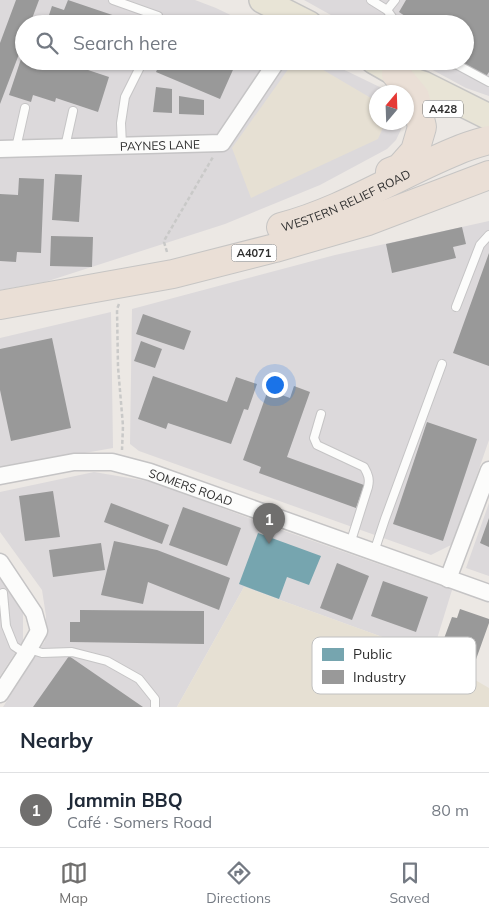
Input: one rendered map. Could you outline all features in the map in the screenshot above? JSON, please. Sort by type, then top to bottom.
[{"type":"highway","points":[[304,221],[340,194],[400,168],[416,151],[422,127],[414,98],[387,70]]},
{"type":"highway","name":"WESTERN RELIEF ROAD","points":[[54,295],[241,238],[304,221],[334,209],[456,151],[489,140]]},
{"type":"highway","points":[[304,221],[388,197],[450,173],[489,155]]},
{"type":"highway","name":"WESTERN RELIEF ROAD","points":[[0,305],[173,274],[275,248],[368,221],[489,175]]},
{"type":"main road","points":[[262,0],[290,15]]},
{"type":"main road","name":"A428","points":[[388,70],[421,96],[489,135]]},
{"type":"main road","name":"A428","points":[[391,70],[489,117]]},
{"type":"street","points":[[222,143],[271,70]]},
{"type":"street","name":"PAYNES LANE","points":[[8,149],[222,143]]},
{"type":"street","name":"SOMERS ROAD","points":[[0,476],[74,462],[112,462],[122,464],[150,472],[489,593]]},
{"type":"street","points":[[448,579],[489,470]]},
{"type":"street","points":[[0,562],[6,590],[34,613],[38,631],[0,694]]},
{"type":"lane","points":[[113,0],[155,15]]},
{"type":"lane","points":[[372,0],[387,10],[391,15]]},
{"type":"lane","points":[[387,10],[395,0]]},
{"type":"lane","points":[[122,146],[121,123],[125,97],[138,70]]},
{"type":"lane","points":[[465,70],[489,82]]},
{"type":"lane","points":[[8,149],[26,108]]},
{"type":"lane","points":[[64,147],[73,111]]},
{"type":"lane","points":[[456,307],[480,245],[489,235]]},
{"type":"lane","points":[[374,552],[442,364]]},
{"type":"lane","points":[[322,414],[314,438],[317,445],[364,467],[368,474],[368,487],[350,544]]},
{"type":"lane","points":[[6,590],[6,626],[14,646],[27,651],[42,653],[72,652],[107,661],[138,679],[155,699],[156,707]]},
{"type":"path","points":[[167,252],[165,239],[222,143]]},
{"type":"path","points":[[120,303],[117,309],[122,464]]},
{"type":"shaded area","points":[[0,0],[195,0],[230,15],[15,15],[15,70],[345,70],[376,85],[369,85],[369,130],[401,130],[396,140],[387,149],[320,185],[225,224],[45,282],[0,290]]},
{"type":"shaded area","points":[[304,0],[489,0],[489,96],[466,88],[433,70],[474,70],[474,15],[331,15]]},
{"type":"shaded area","points":[[288,70],[323,70],[369,97],[369,130],[382,130],[378,139],[251,198],[232,148]]},
{"type":"shaded area","points":[[489,221],[489,440],[453,544],[431,555],[139,451],[130,444],[132,309],[335,255]]},
{"type":"shaded area","points":[[111,312],[113,448],[0,468],[0,338]]},
{"type":"shaded area","points":[[94,472],[153,482],[262,523],[452,590],[438,637],[382,637],[244,587],[177,707],[3,707],[45,641],[46,616],[42,590],[0,532],[0,492]]},
{"type":"shaded area","points":[[489,503],[489,576],[466,568]]},
{"type":"shaded area","points":[[0,577],[23,610],[23,641],[0,676]]},
{"type":"shaded area","points":[[244,587],[382,637],[312,637],[312,694],[476,694],[476,680],[489,688],[489,707],[177,707]]},
{"type":"building: Public","points":[[258,533],[321,556],[309,585],[287,577],[279,599],[239,584]]},
{"type":"building: Industry","points":[[16,0],[39,0],[33,15],[15,15],[15,65],[0,104],[0,43]]},
{"type":"building: Industry","points":[[68,0],[112,15],[49,15],[52,6],[64,10]]},
{"type":"building: Industry","points":[[406,0],[489,0],[489,72],[485,78],[473,70],[474,15],[404,15],[399,12]]},
{"type":"building: Industry","points":[[17,70],[88,70],[109,77],[98,112],[56,98],[55,102],[33,95],[31,102],[9,95]]},
{"type":"building: Industry","points":[[157,70],[233,70],[220,99],[156,72]]},
{"type":"building: Industry","points":[[156,87],[172,89],[172,113],[153,112]]},
{"type":"building: Industry","points":[[179,96],[204,100],[204,115],[179,114]]},
{"type":"building: Industry","points":[[55,174],[82,175],[79,222],[52,220]]},
{"type":"building: Industry","points":[[19,178],[44,179],[41,253],[17,252],[16,262],[0,261],[0,194],[18,195]]},
{"type":"building: Industry","points":[[462,227],[466,244],[453,247],[456,258],[392,273],[386,244]]},
{"type":"building: Industry","points":[[51,236],[93,237],[92,267],[50,266]]},
{"type":"building: Industry","points":[[489,253],[489,366],[453,353]]},
{"type":"building: Industry","points":[[143,314],[191,331],[184,350],[136,334]]},
{"type":"building: Industry","points":[[52,338],[71,428],[11,441],[0,390],[0,349]]},
{"type":"building: Industry","points":[[141,341],[162,349],[155,368],[134,361]]},
{"type":"building: Industry","points":[[153,376],[227,402],[236,377],[257,384],[248,410],[244,409],[231,444],[168,423],[166,429],[138,419]]},
{"type":"building: Industry","points":[[294,386],[310,392],[287,457],[364,485],[356,508],[259,473],[261,467],[243,460],[268,390],[290,398]]},
{"type":"building: Industry","points":[[427,422],[477,439],[443,541],[393,524]]},
{"type":"building: Industry","points":[[53,491],[60,537],[25,541],[19,496]]},
{"type":"building: Industry","points":[[111,503],[169,525],[162,544],[104,522]]},
{"type":"building: Industry","points":[[183,507],[241,528],[227,566],[169,545]]},
{"type":"building: Industry","points":[[489,518],[489,547],[480,543]]},
{"type":"building: Industry","points":[[114,541],[157,550],[230,578],[219,610],[148,582],[143,604],[101,595]]},
{"type":"building: Industry","points":[[101,543],[105,570],[53,577],[49,550]]},
{"type":"building: Industry","points":[[337,563],[369,576],[352,620],[320,608]]},
{"type":"building: Industry","points":[[383,581],[428,597],[416,632],[371,616]]},
{"type":"building: Industry","points":[[460,609],[489,619],[476,659],[476,637],[445,637],[452,617],[457,618]]},
{"type":"building: Industry","points":[[80,610],[204,611],[204,644],[70,642],[70,622],[80,622]]},
{"type":"building: Industry","points":[[69,656],[143,707],[33,707]]},
{"type":"place","name":"Jammin BBQ","points":[[269,544]]}]
